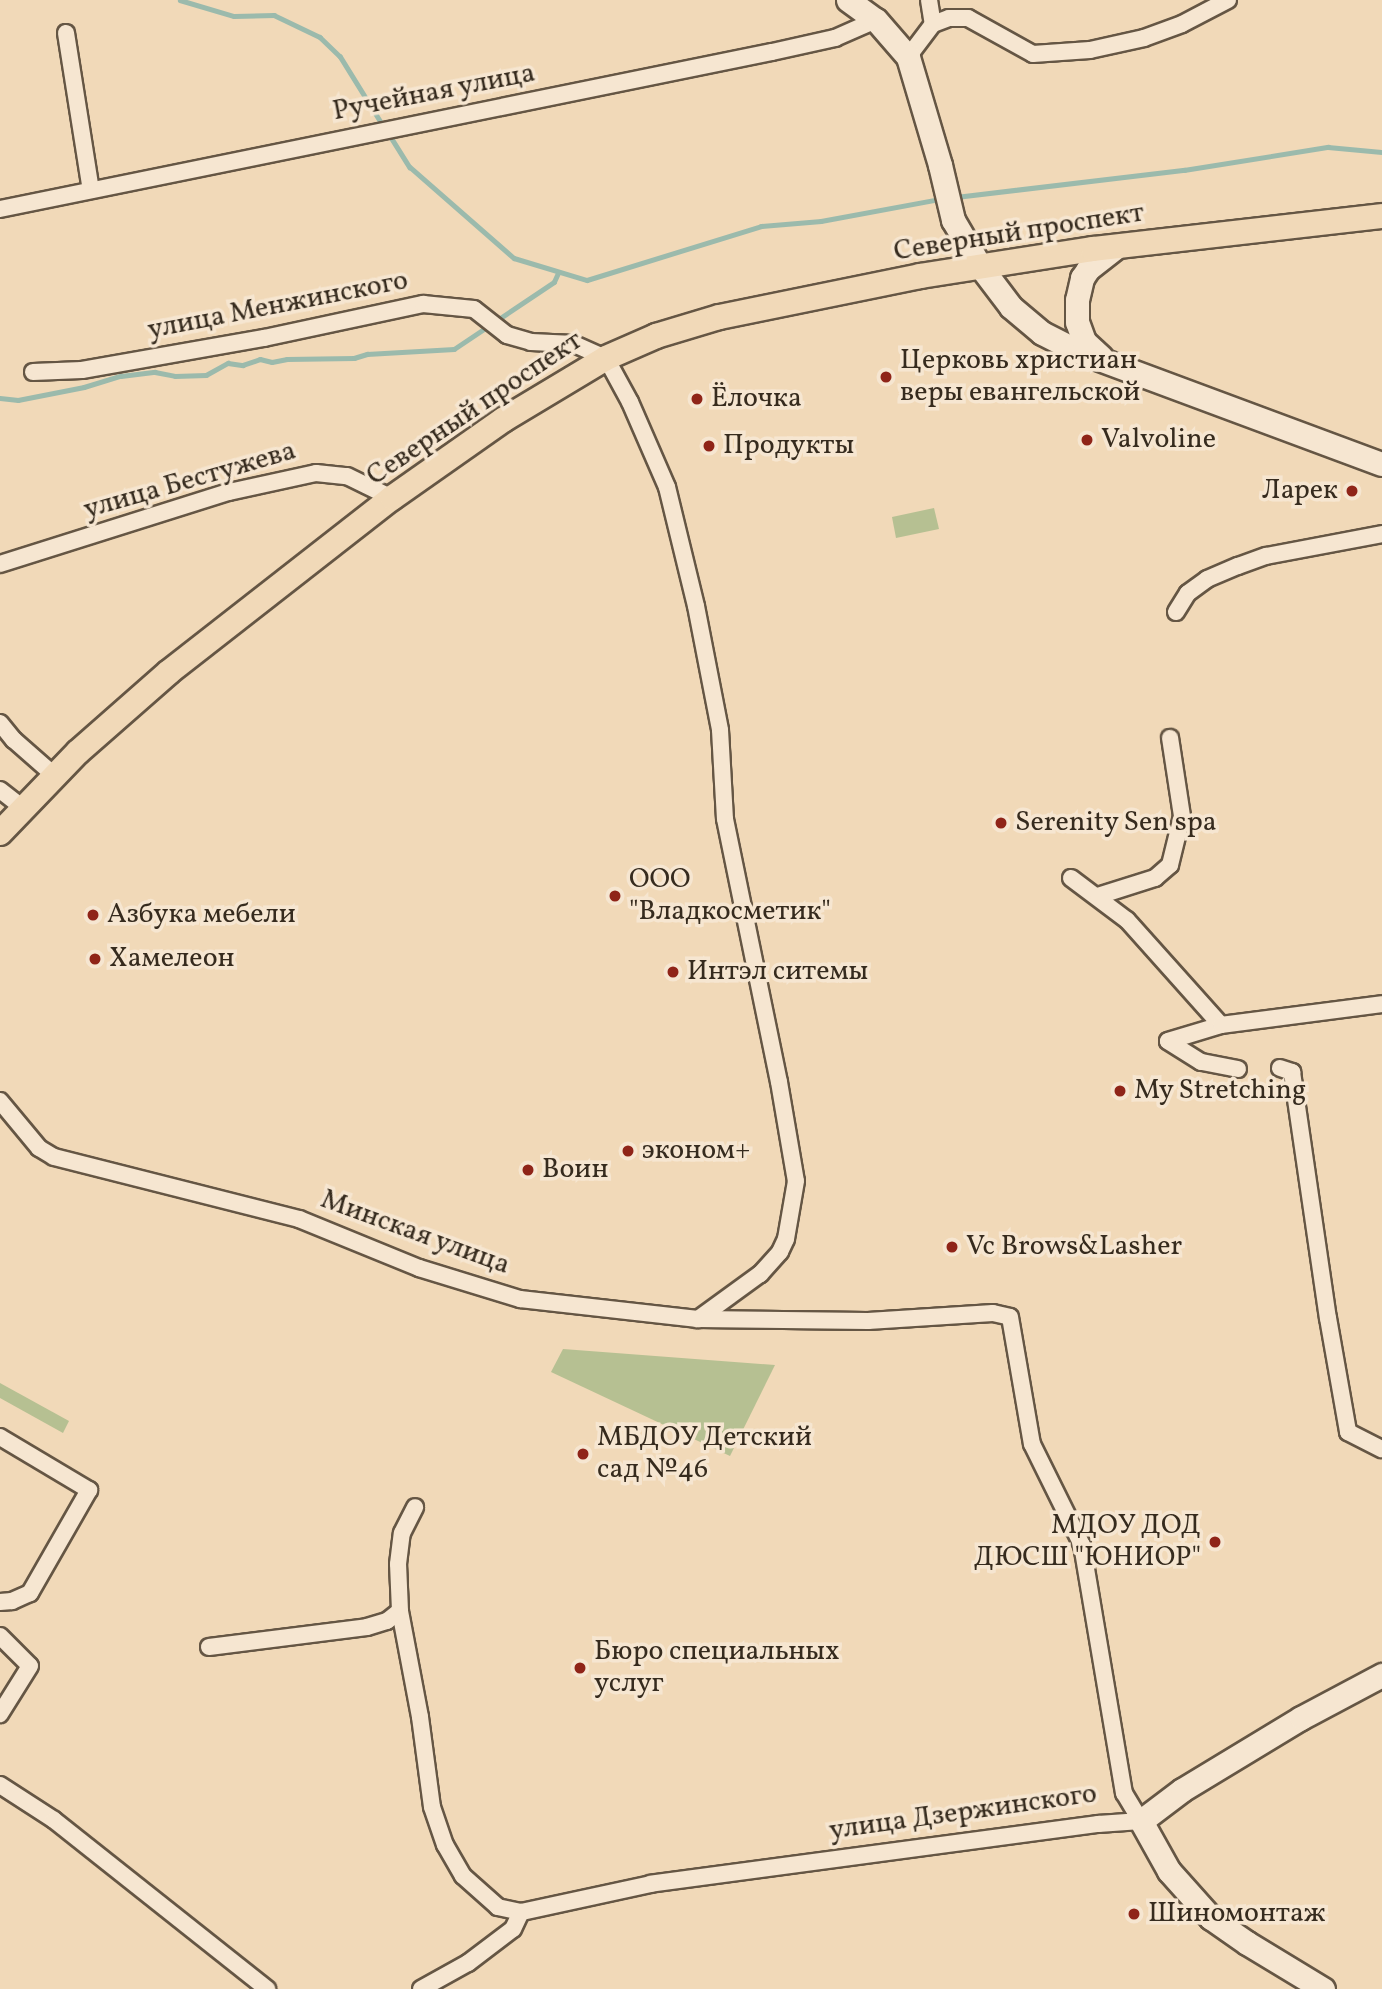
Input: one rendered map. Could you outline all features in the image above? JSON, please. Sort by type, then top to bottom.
[{"type":"main road","points":[[848,0],[876,20],[908,57],[940,165],[953,220],[980,266],[1010,307],[1042,333],[1105,361],[1382,464]]},
{"type":"main road","name":"Северный проспект","points":[[0,833],[54,775],[169,672],[392,498],[503,420],[606,358],[656,336],[719,317],[980,266],[1117,246],[1382,216]]},
{"type":"main road","points":[[1105,361],[1084,341],[1077,322],[1077,300],[1082,278],[1117,246]]},
{"type":"main road","points":[[1323,1989],[1247,1943],[1212,1918],[1169,1871],[1141,1821],[1182,1790],[1301,1717],[1382,1675]]},
{"type":"street","points":[[929,0],[933,24]]},
{"type":"street","points":[[908,57],[933,24],[949,18],[968,18],[1033,54],[1090,50],[1144,38],[1182,24],[1228,0]]},
{"type":"street","name":"Ручейная улица","points":[[0,209],[835,38],[876,20]]},
{"type":"street","points":[[66,33],[91,190]]},
{"type":"street","name":"улица Менжинского","points":[[33,372],[82,370],[264,338],[423,304],[474,309],[507,335],[531,342],[574,344],[606,358]]},
{"type":"street","points":[[606,358],[630,402],[667,486],[696,606],[720,730],[725,819],[779,1082],[796,1181],[786,1239],[780,1252],[760,1273],[698,1319]]},
{"type":"street","name":"улица Бестужева","points":[[0,564],[229,492],[316,473],[346,476],[392,498]]},
{"type":"street","points":[[1176,612],[1188,593],[1207,579],[1238,566],[1266,556],[1382,534]]},
{"type":"street","points":[[0,723],[14,740],[54,775]]},
{"type":"street","points":[[1098,896],[1155,878],[1170,865],[1182,816],[1170,738]]},
{"type":"street","points":[[0,790],[22,807]]},
{"type":"street","points":[[1071,878],[1127,920],[1221,1025]]},
{"type":"street","points":[[1238,1069],[1201,1062],[1168,1041],[1221,1025],[1382,1004]]},
{"type":"street","points":[[1280,1068],[1292,1072],[1328,1318],[1348,1432],[1382,1449]]},
{"type":"street","name":"Минская улица","points":[[0,1101],[39,1148],[73,1164],[299,1219],[419,1268],[520,1298],[698,1319],[868,1321],[993,1313],[1010,1317],[1032,1444],[1082,1545],[1124,1793],[1141,1821]]},
{"type":"street","points":[[0,1437],[89,1490],[30,1593],[12,1601],[0,1602]]},
{"type":"street","points":[[415,1507],[402,1533],[399,1553],[400,1611],[420,1717],[432,1807],[445,1846],[463,1876],[498,1907],[517,1912],[513,1929],[468,1963],[421,1989]]},
{"type":"street","points":[[209,1647],[368,1628],[387,1621],[400,1611]]},
{"type":"street","points":[[0,1636],[30,1666],[0,1714]]},
{"type":"street","points":[[0,1785],[54,1820],[267,1989]]},
{"type":"street","name":"улица Дзержинского","points":[[517,1912],[651,1884],[1098,1824],[1141,1821]]},
{"type":"green space","points":[[934,508],[939,529],[896,538],[892,517]]},
{"type":"green space","points":[[563,1349],[775,1365],[730,1456],[551,1372]]},
{"type":"green space","points":[[0,1383],[69,1421],[63,1433],[0,1398]]},
{"type":"waterway","points":[[180,0],[234,16],[274,15],[320,37],[340,56],[384,127]]},
{"type":"waterway","points":[[389,134],[410,167],[514,258],[587,280],[761,226],[821,221],[940,199]]},
{"type":"waterway","points":[[956,197],[1184,170],[1328,147],[1382,152]]},
{"type":"waterway","points":[[0,398],[18,400],[84,387],[121,376],[155,372],[175,376],[206,375],[228,363],[243,365],[260,359],[272,362],[287,359],[354,358],[367,354],[454,349],[554,282],[558,273]]},
{"type":"place","name":"Церковь христиан веры евангельской","points":[[886,377]]},
{"type":"place","name":"Ёлочка","points":[[697,399]]},
{"type":"place","name":"Valvoline","points":[[1087,440]]},
{"type":"place","name":"Продукты","points":[[709,446]]},
{"type":"place","name":"Ларек","points":[[1352,491]]},
{"type":"place","name":"Serenity Sen spa","points":[[1001,823]]},
{"type":"place","name":"ООО \"Владкосметик\"","points":[[615,896]]},
{"type":"place","name":"Азбука мебели","points":[[93,915]]},
{"type":"place","name":"Хамелеон","points":[[95,959]]},
{"type":"place","name":"Интэл ситемы","points":[[673,972]]},
{"type":"place","name":"My Stretching","points":[[1120,1091]]},
{"type":"place","name":"эконом+","points":[[628,1151]]},
{"type":"place","name":"Воин","points":[[528,1170]]},
{"type":"place","name":"Vc Brows&Lasher","points":[[952,1247]]},
{"type":"place","name":"МБДОУ Детский сад №46","points":[[583,1454]]},
{"type":"place","name":"МДОУ ДОД ДЮСШ \"ЮНИОР\"","points":[[1215,1542]]},
{"type":"place","name":"Бюро специальных услуг","points":[[580,1668]]},
{"type":"place","name":"Шиномонтаж","points":[[1134,1914]]}]
